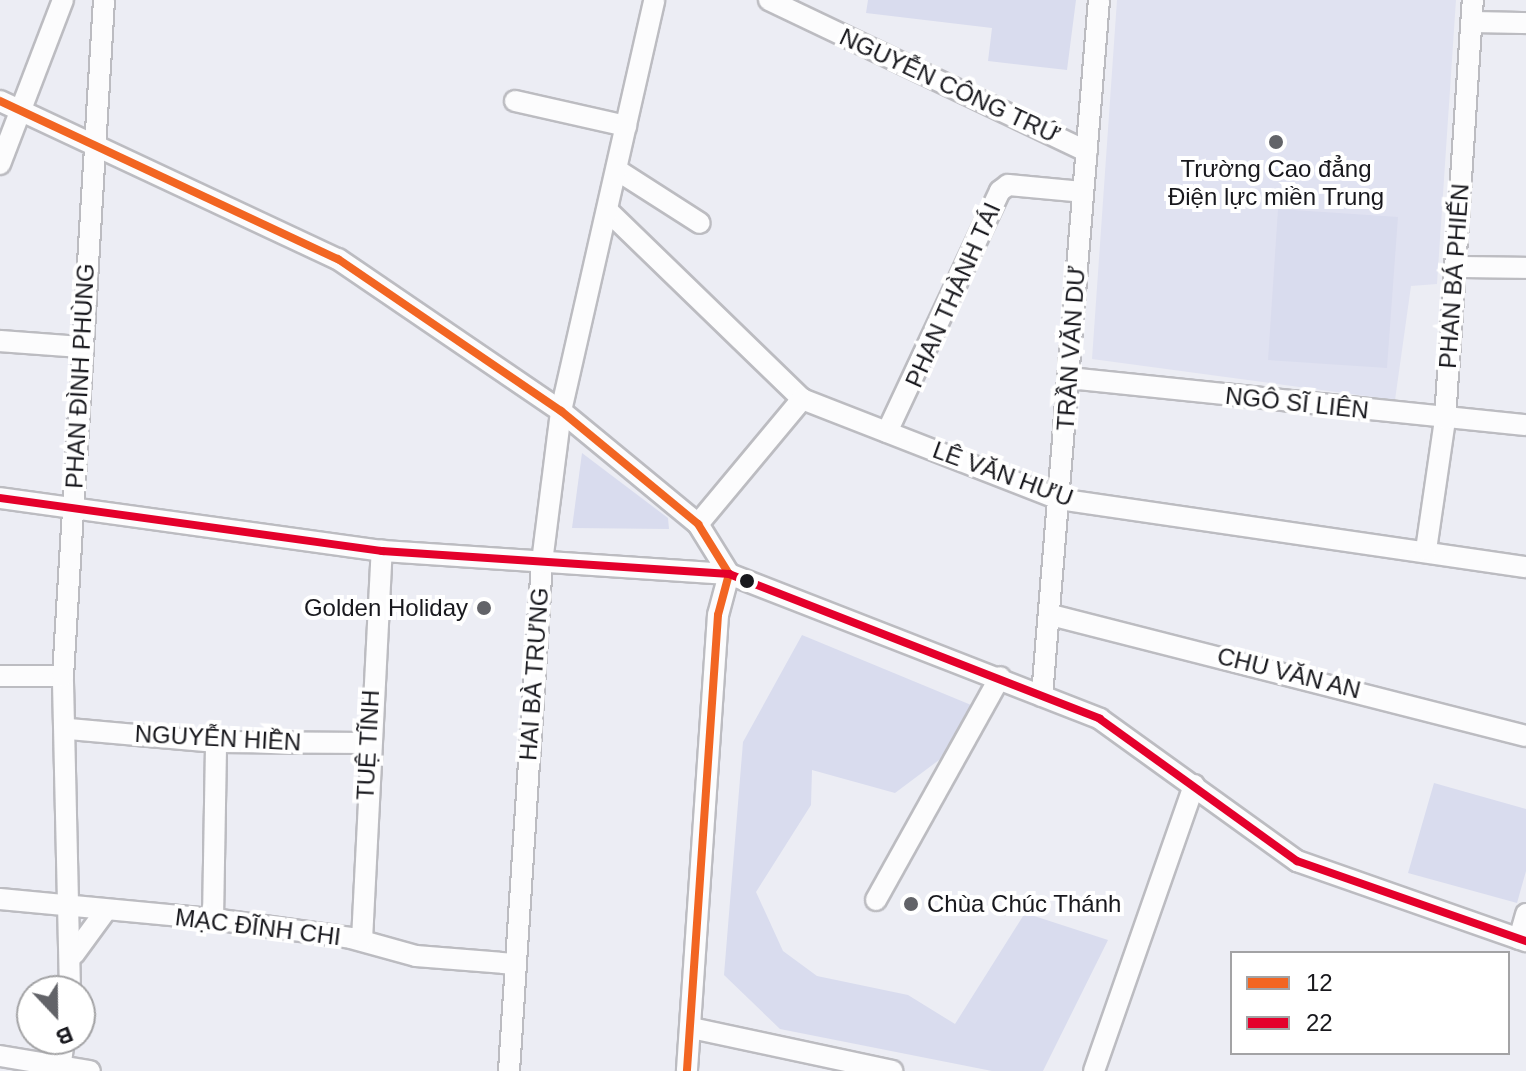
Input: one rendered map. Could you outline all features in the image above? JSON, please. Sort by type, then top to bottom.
[{"type":"street","points":[[0,164],[23,112],[63,0]]},
{"type":"street","name":"PHAN ĐÌNH PHÙNG","points":[[72,975],[74,954],[67,901],[69,729],[63,676],[91,147],[104,0]]},
{"type":"street","name":"HAI BÀ TRƯNG","points":[[509,1071],[542,562],[561,411],[654,0]]},
{"type":"street","name":"NGUYỄN CÔNG TRỨ","points":[[769,0],[1087,152]]},
{"type":"street","name":"TRẦN VĂN DƯ","points":[[1042,696],[1099,0]]},
{"type":"street","name":"PHAN BÁ PHIẾN","points":[[1426,550],[1445,419],[1473,0]]},
{"type":"street","points":[[1472,22],[1526,23]]},
{"type":"street","points":[[0,101],[91,147],[338,259],[561,411],[698,524],[729,574],[718,615],[687,1071]]},
{"type":"street","points":[[515,101],[626,126]]},
{"type":"street","points":[[617,170],[700,223]]},
{"type":"street","name":"PHAN THÀNH TÁI","points":[[887,432],[1000,191],[1008,185],[1083,192]]},
{"type":"street","name":"LÊ VĂN HƯU","points":[[608,211],[802,399],[1059,499],[1426,550],[1526,567]]},
{"type":"street","points":[[1455,267],[1526,268]]},
{"type":"street","points":[[0,341],[81,347]]},
{"type":"street","name":"NGÔ SĨ LIÊN","points":[[1069,378],[1526,425]]},
{"type":"street","points":[[698,524],[802,399]]},
{"type":"street","points":[[0,498],[74,505],[382,551],[729,574],[1000,677],[1100,719],[1297,861],[1374,892],[1523,940],[1526,914]]},
{"type":"street","name":"TUỆ TĨNH","points":[[362,940],[367,743],[382,551]]},
{"type":"street","name":"CHU VĂN AN","points":[[1051,615],[1526,736]]},
{"type":"street","points":[[0,676],[63,676]]},
{"type":"street","points":[[876,900],[1000,677]]},
{"type":"street","name":"NGUYỄN HIỀN","points":[[69,729],[216,742],[367,743]]},
{"type":"street","points":[[213,919],[216,742]]},
{"type":"street","points":[[1094,1071],[1194,785]]},
{"type":"street","name":"MẠC ĐĨNH CHI","points":[[0,899],[67,901],[104,913],[213,919],[362,940],[416,956],[515,964]]},
{"type":"street","points":[[74,954],[104,913]]},
{"type":"street","points":[[692,1028],[892,1071]]},
{"type":"street","points":[[0,1056],[90,1071]]},
{"type":"shaded area","points":[[868,0],[1076,0],[1067,70],[988,61],[992,28],[866,13]]},
{"type":"shaded area","name":"Trường Cao đẳng Điện lực miền Trung","points":[[1117,0],[1456,0],[1437,284],[1411,286],[1395,400],[1092,359]]},
{"type":"shaded area","points":[[1278,209],[1398,217],[1387,368],[1268,360]]},
{"type":"shaded area","points":[[582,453],[668,518],[669,529],[572,528]]},
{"type":"shaded area","points":[[802,635],[976,707],[955,748],[895,793],[812,770],[811,805],[756,892],[783,951],[817,976],[908,995],[955,1024],[1025,913],[1108,940],[1043,1071],[992,1071],[780,1029],[724,975],[743,742]]},
{"type":"shaded area","points":[[1434,783],[1526,809],[1526,871],[1517,903],[1408,873]]},
{"type":"transit line","name":"12","points":[[0,101],[338,259],[561,411],[698,524],[729,574],[718,615],[687,1071]]},
{"type":"transit line","name":"22","points":[[0,498],[382,551],[729,574],[1100,719],[1297,861],[1526,941]]},
{"type":"place","name":"Trường Cao đẳng Điện lực miền Trung","points":[[1276,142]]},
{"type":"place","name":"Golden Holiday","points":[[484,608]]},
{"type":"place","name":"Chùa Chúc Thánh","points":[[911,904]]}]
